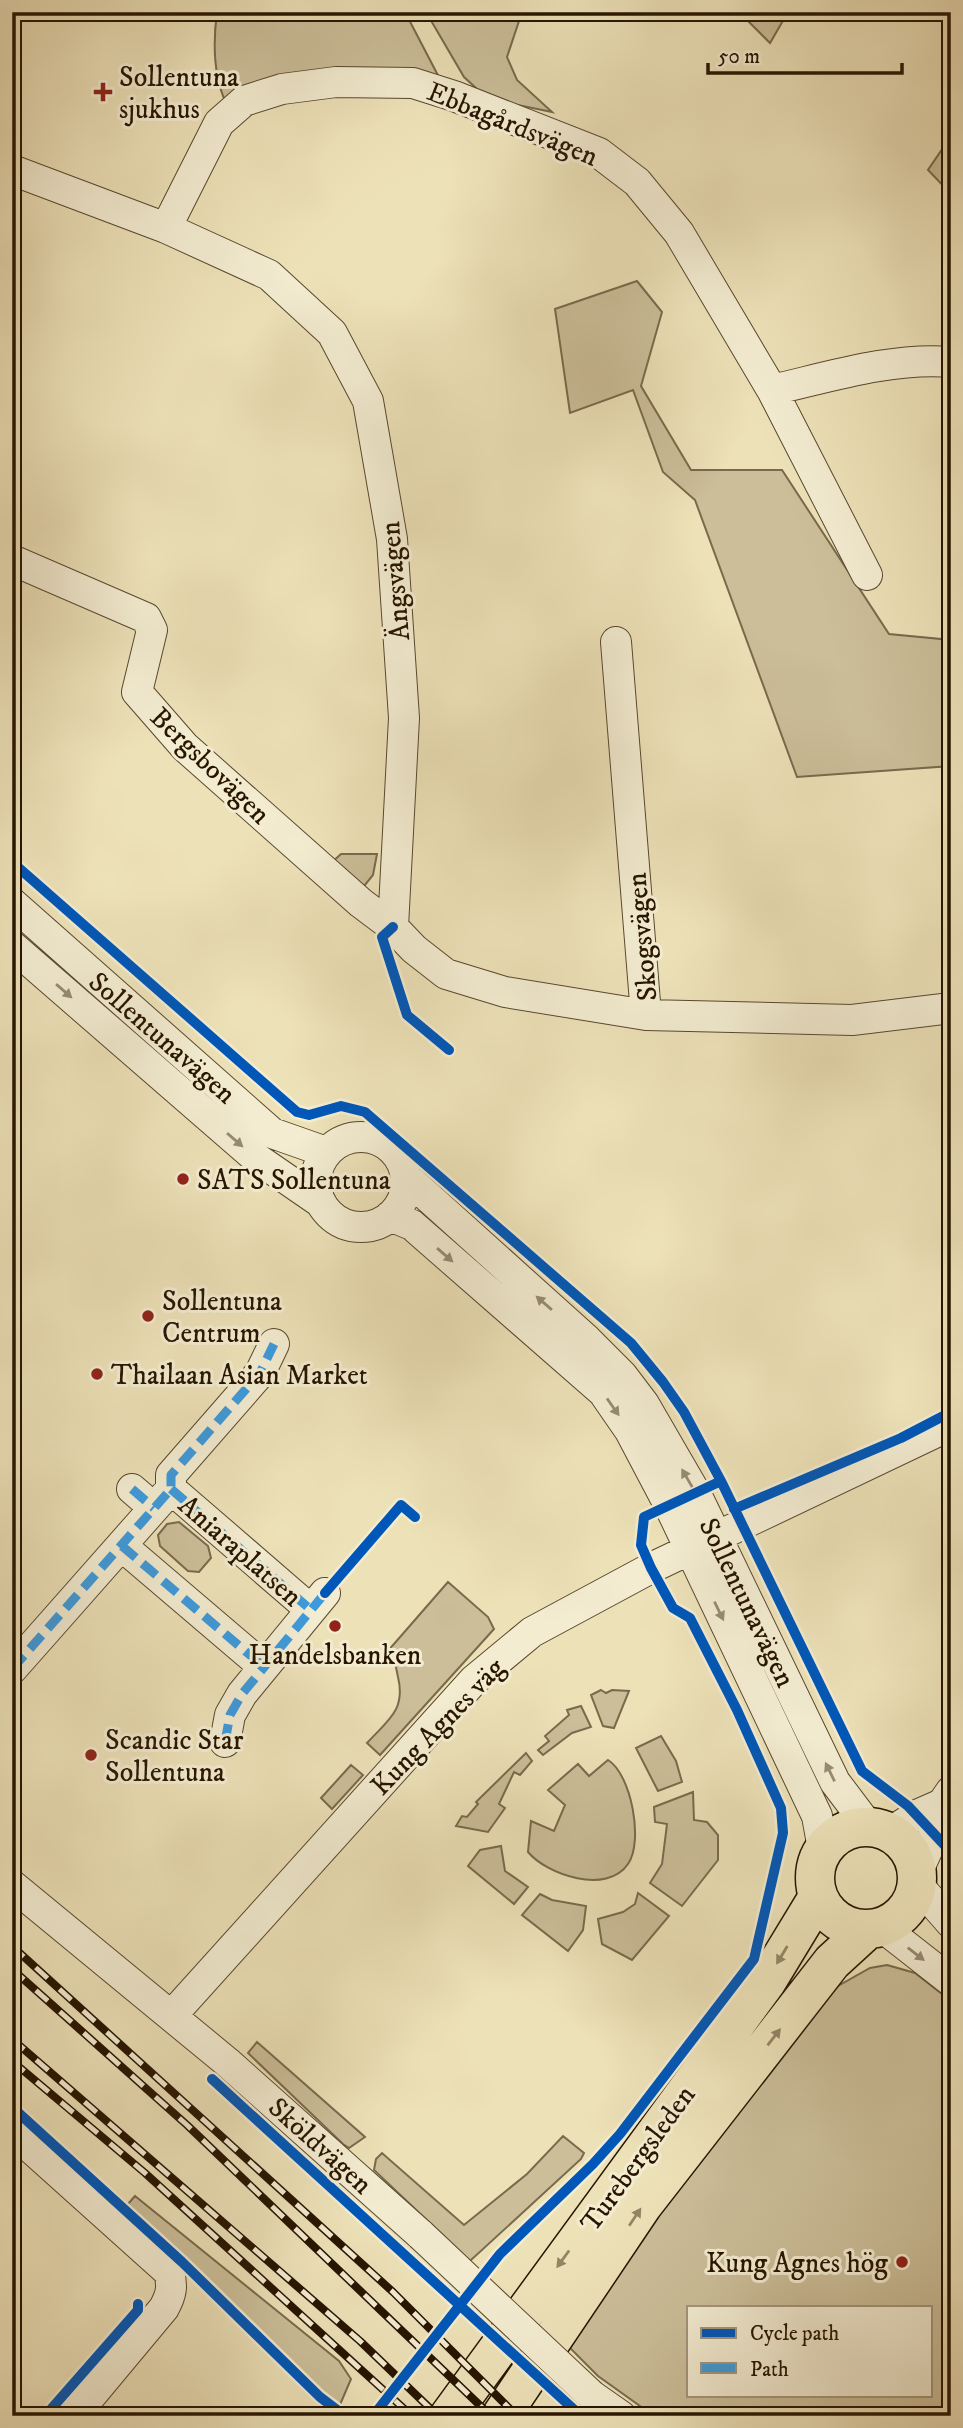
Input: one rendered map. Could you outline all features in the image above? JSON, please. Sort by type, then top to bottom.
[{"type":"main road","points":[[875,1928],[849,1927],[833,1918],[818,1897],[815,1871],[823,1849],[846,1831],[879,1830],[909,1852],[916,1879]]},
{"type":"main road","name":"Turebergsleden","points":[[501,2416],[643,2205],[832,1962],[875,1928],[903,1912],[913,1898],[916,1879]]},
{"type":"main road","name":"Turebergsleden","points":[[449,2416],[767,1980],[818,1897]]},
{"type":"street","name":"Ebbagårdsvägen","points":[[166,228],[219,123],[244,101],[282,89],[335,82],[413,83],[560,136],[599,153],[636,182],[678,233],[772,390],[867,575]]},
{"type":"street","name":"Ängsvägen","points":[[12,170],[166,228],[269,275],[332,333],[368,401],[393,539],[404,718],[393,927]]},
{"type":"street","points":[[772,390],[860,370],[933,360],[951,362]]},
{"type":"street","name":"Bergsbovägen","points":[[12,560],[146,618],[152,630],[137,692],[185,747],[334,880],[393,927]]},
{"type":"street","name":"Skogsvägen","points":[[616,642],[646,1015],[852,1020],[951,1008]]},
{"type":"street","name":"Sollentunavägen","points":[[12,903],[272,1133],[326,1152]]},
{"type":"street","points":[[393,927],[414,949],[446,974],[505,992],[646,1015]]},
{"type":"street","name":"Sollentunavägen","points":[[12,946],[256,1158],[320,1202]]},
{"type":"street","points":[[370,1138],[386,1143],[399,1156],[407,1178],[401,1205],[382,1223],[366,1227],[346,1225],[332,1217],[320,1202],[315,1181],[319,1162],[326,1152],[342,1141],[370,1138]]},
{"type":"street","name":"Sollentunavägen","points":[[407,1178],[622,1375],[644,1404],[695,1492],[835,1782],[879,1830]]},
{"type":"street","name":"Sollentunavägen","points":[[390,1216],[412,1226],[603,1392],[630,1431],[690,1549],[817,1816],[823,1849]]},
{"type":"street","points":[[12,1669],[163,1499],[171,1475],[260,1373],[274,1344]]},
{"type":"street","name":"Kung Agnes väg","points":[[172,2015],[474,1681],[533,1632],[690,1549],[717,1539],[881,1455],[951,1425]]},
{"type":"street","name":"Aniaraplatsen","points":[[132,1489],[163,1499],[318,1601],[264,1667]]},
{"type":"street","points":[[122,1546],[264,1667],[230,1714],[225,1742]]},
{"type":"street","points":[[879,1830],[917,1815],[946,1797]]},
{"type":"street","points":[[946,1797],[916,1879],[951,1923]]},
{"type":"street","name":"Sköldvägen","points":[[12,1885],[172,2015],[421,2235],[591,2395],[621,2416]]},
{"type":"street","points":[[875,1928],[951,1981]]},
{"type":"street","points":[[12,2132],[169,2272],[171,2297],[164,2308],[74,2416]]},
{"type":"shaded area","points":[[217,12],[405,12],[443,85],[226,103],[215,58]]},
{"type":"shaded area","points":[[426,12],[522,12],[507,57],[517,80],[552,112],[488,99],[464,77]]},
{"type":"shaded area","points":[[739,12],[788,12],[770,43]]},
{"type":"shaded area","points":[[951,136],[951,194],[928,170]]},
{"type":"shaded area","points":[[637,281],[662,312],[641,386],[691,470],[782,470],[889,634],[951,640],[951,766],[797,777],[695,500],[663,472],[633,390],[570,413],[555,309]]},
{"type":"shaded area","points":[[341,854],[377,854],[373,875],[360,891],[330,864]]},
{"type":"shaded area","points":[[179,1522],[208,1546],[211,1558],[199,1572],[188,1571],[160,1546],[158,1535],[167,1524]]},
{"type":"shaded area","points":[[448,1582],[488,1617],[494,1629],[380,1755],[367,1743],[393,1714],[400,1688],[396,1667],[387,1652]]},
{"type":"shaded area","points":[[601,1690],[606,1693],[612,1690],[629,1691],[614,1728],[603,1726],[591,1695]]},
{"type":"shaded area","points":[[581,1706],[591,1727],[572,1733],[543,1755],[538,1750],[549,1741],[545,1736],[569,1715],[567,1710]]},
{"type":"shaded area","points":[[661,1736],[676,1761],[682,1782],[658,1791],[636,1748]]},
{"type":"shaded area","points":[[526,1753],[532,1761],[520,1775],[514,1772],[499,1804],[505,1808],[488,1832],[456,1826],[462,1816],[467,1817],[478,1804],[476,1802]]},
{"type":"shaded area","points":[[608,1760],[623,1779],[633,1809],[635,1840],[628,1864],[618,1873],[592,1880],[562,1874],[549,1868],[528,1852],[531,1821],[554,1831],[565,1805],[548,1790],[578,1764],[589,1776]]},
{"type":"shaded area","points":[[351,1765],[363,1775],[332,1809],[321,1798]]},
{"type":"shaded area","points":[[693,1792],[694,1820],[707,1822],[718,1835],[718,1860],[682,1906],[650,1883],[662,1864],[667,1824],[655,1822],[654,1807]]},
{"type":"shaded area","points":[[501,1846],[505,1871],[528,1887],[514,1904],[468,1866],[480,1850]]},
{"type":"shaded area","points":[[638,1893],[669,1916],[632,1960],[602,1944],[598,1919],[623,1912],[635,1904]]},
{"type":"shaded area","points":[[540,1894],[552,1900],[586,1906],[583,1930],[568,1951],[522,1915]]},
{"type":"shaded area","points":[[887,1965],[915,1973],[951,2001],[951,2416],[654,2416],[598,2376],[565,2343],[738,2097],[838,1986],[870,1968]]},
{"type":"shaded area","points":[[257,2042],[365,2137],[349,2148],[343,2144],[248,2053]]},
{"type":"shaded area","points":[[563,2136],[584,2153],[581,2159],[470,2261],[374,2170],[376,2159],[382,2153],[464,2225],[527,2174]]},
{"type":"shaded area","points":[[135,2196],[339,2361],[351,2379],[339,2407],[321,2396],[128,2204]]},
{"type":"railway","points":[[12,1946],[393,2292],[517,2416]]},
{"type":"railway","points":[[12,1969],[187,2125],[491,2416]]},
{"type":"railway","points":[[12,2039],[360,2341],[438,2416]]},
{"type":"railway","points":[[12,2061],[145,2173],[412,2416]]},
{"type":"marked path","points":[[12,1669],[171,1489],[171,1475],[260,1373],[274,1344]]},
{"type":"marked path","points":[[132,1489],[154,1508]]},
{"type":"marked path","points":[[171,1489],[311,1610]]},
{"type":"marked path","points":[[122,1546],[264,1667]]},
{"type":"marked path","points":[[225,1742],[230,1715],[242,1694],[325,1593]]},
{"type":"cycle path","points":[[12,862],[297,1112],[309,1115],[341,1106],[365,1112],[631,1343],[684,1412],[721,1481],[862,1771],[908,1806],[951,1852]]},
{"type":"cycle path","points":[[393,927],[382,937],[407,1015],[449,1050]]},
{"type":"cycle path","points":[[734,1509],[901,1438],[951,1412]]},
{"type":"cycle path","points":[[373,2416],[500,2254],[593,2164],[620,2134],[754,1959],[783,1833],[781,1808],[737,1710],[690,1618],[673,1608],[641,1545],[644,1517],[721,1481]]},
{"type":"cycle path","points":[[325,1593],[401,1505],[415,1517]]},
{"type":"cycle path","points":[[212,2079],[581,2416]]},
{"type":"cycle path","points":[[12,2107],[182,2262],[320,2397],[345,2416]]},
{"type":"cycle path","points":[[45,2416],[138,2310],[138,2304]]},
{"type":"place","name":"Sollentuna sjukhus","points":[[103,92]]},
{"type":"place","name":"SATS Sollentuna","points":[[183,1179]]},
{"type":"place","name":"Sollentuna Centrum","points":[[148,1316]]},
{"type":"place","name":"Thailaan Asian Market","points":[[97,1374]]},
{"type":"place","name":"Handelsbanken","points":[[335,1626]]},
{"type":"place","name":"Scandic Star Sollentuna","points":[[91,1755]]},
{"type":"place","name":"Kung Agnes hög","points":[[902,2262]]}]
